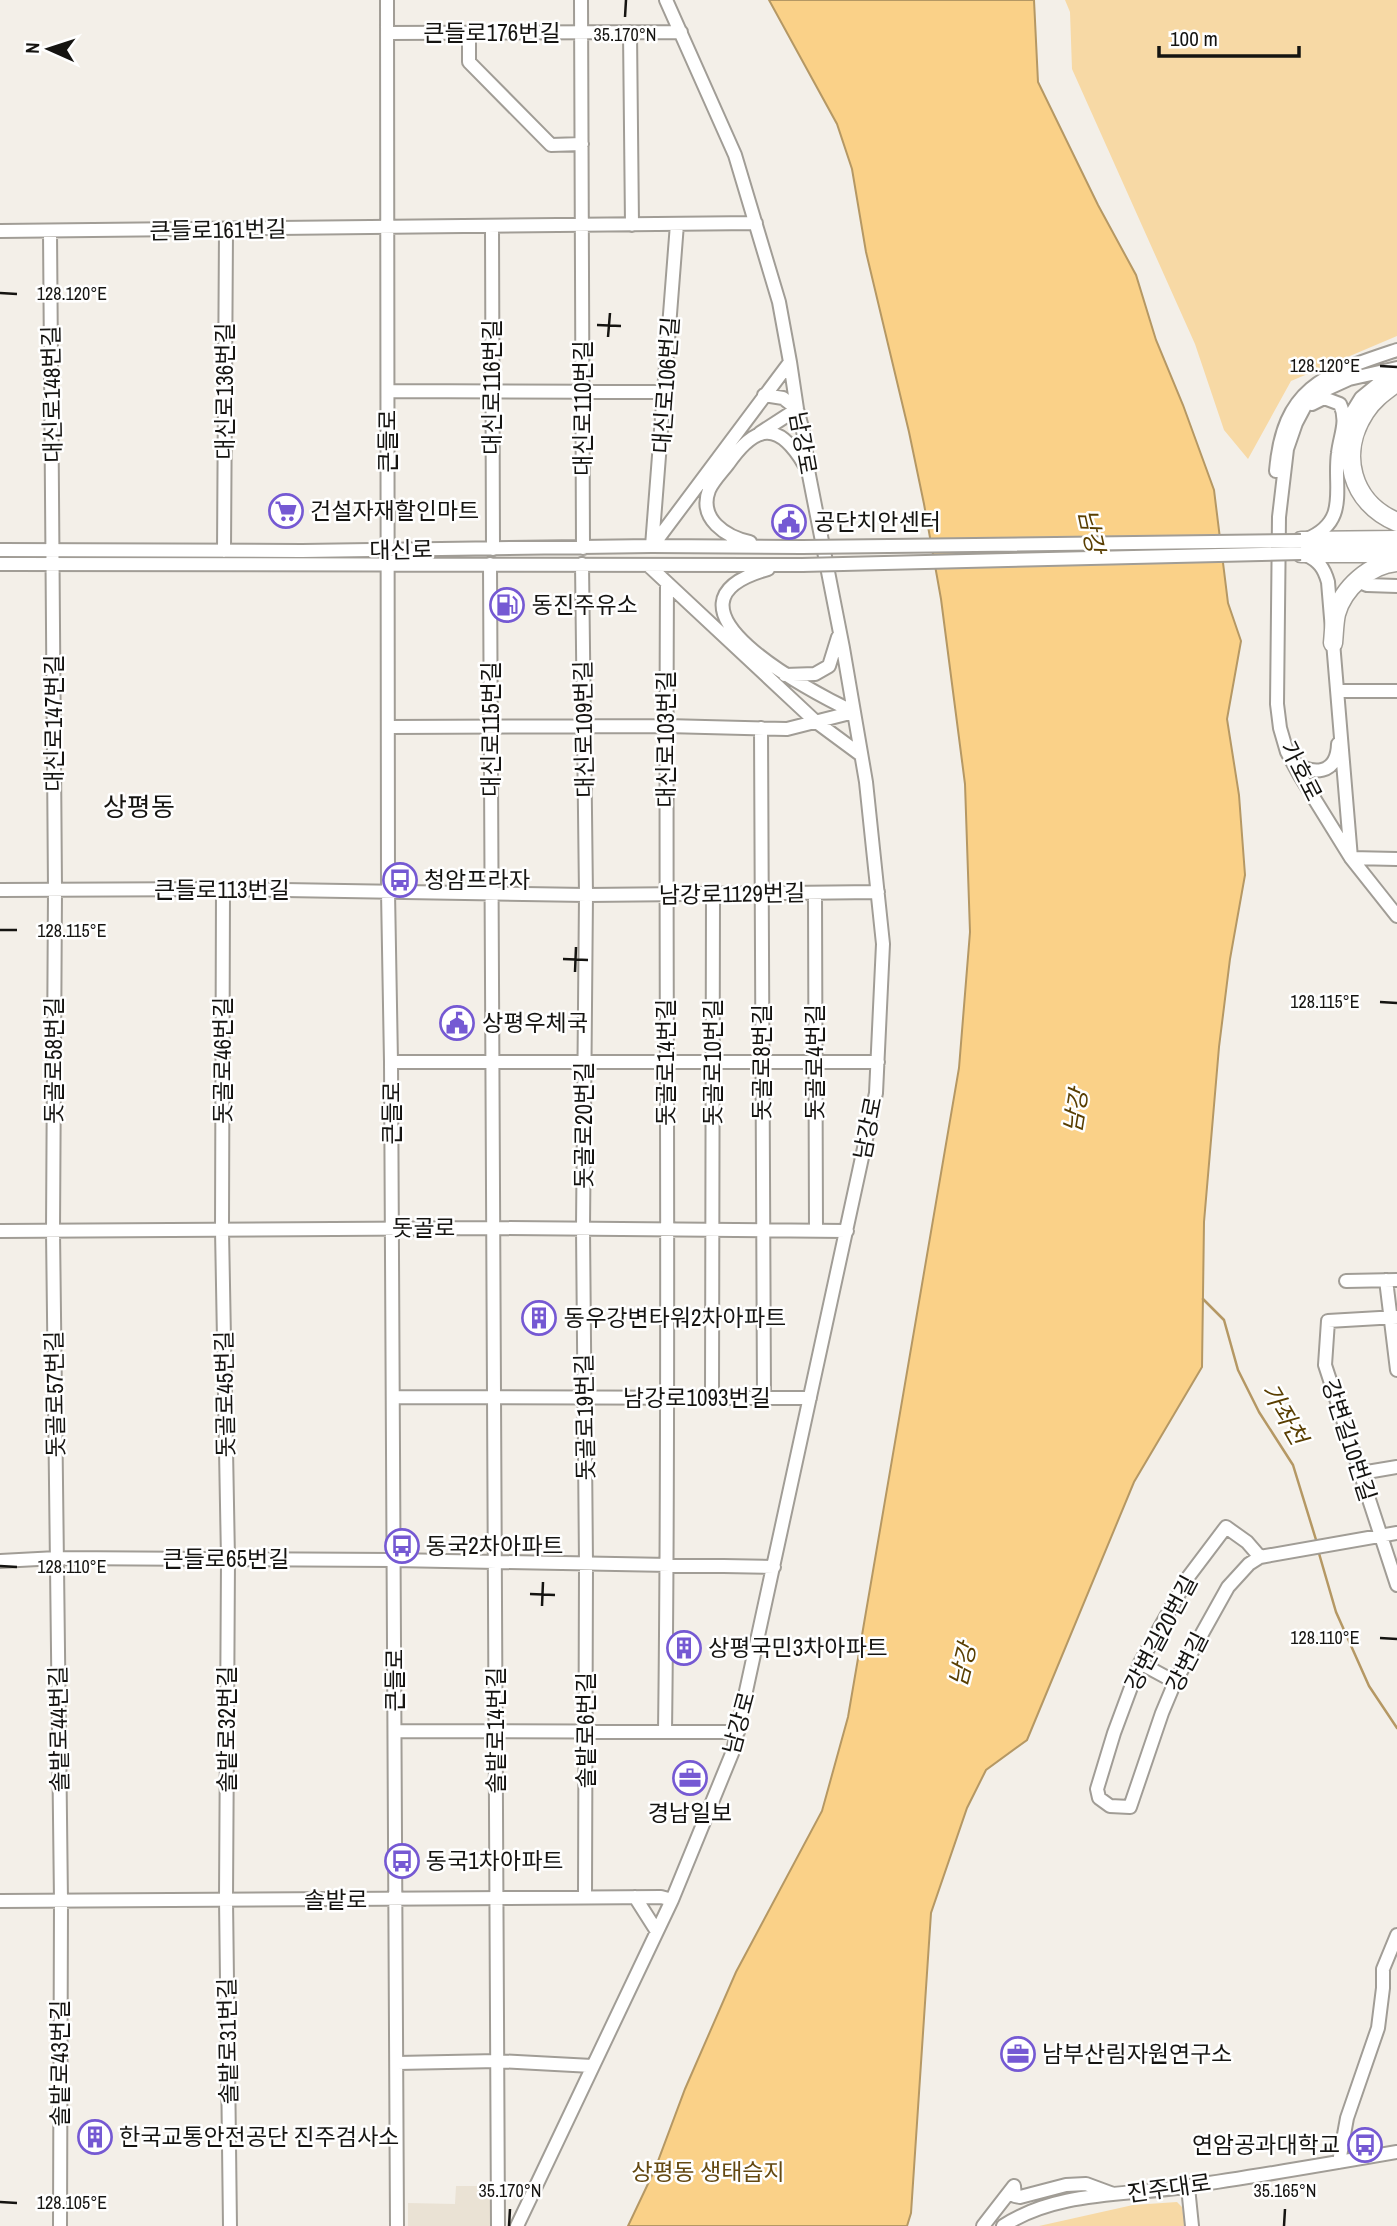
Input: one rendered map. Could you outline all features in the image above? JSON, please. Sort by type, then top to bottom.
[{"type":"highway","points":[[1397,382],[1378,396],[1366,410],[1356,429],[1351,453],[1353,476],[1360,494],[1371,507],[1397,522]]},
{"type":"highway","points":[[1301,547],[1397,540]]},
{"type":"highway","points":[[1301,547],[1397,553]]},
{"type":"highway","points":[[1333,642],[1336,615],[1342,600],[1357,581],[1370,571],[1389,562],[1397,562]]},
{"type":"street","name":"큰들로","points":[[387,0],[388,892],[397,2226]]},
{"type":"street","name":"대신로110번길","points":[[581,0],[583,548]]},
{"type":"street","name":"남강로","points":[[517,2226],[671,1900],[733,1751],[876,1093],[883,944],[878,892],[854,712],[779,302],[735,155],[666,0]]},
{"type":"street","points":[[630,32],[632,225]]},
{"type":"street","name":"큰들로176번길","points":[[387,33],[681,32]]},
{"type":"street","points":[[469,33],[469,62],[551,145],[582,144]]},
{"type":"street","name":"큰들로161번길","points":[[0,231],[226,231],[755,223]]},
{"type":"street","name":"대신로106번길","points":[[652,546],[677,224]]},
{"type":"street","name":"대신로116번길","points":[[492,226],[493,549]]},
{"type":"street","name":"대신로136번길","points":[[224,551],[226,231]]},
{"type":"street","name":"대신로148번길","points":[[50,232],[53,556]]},
{"type":"street","name":"가호로","points":[[1397,349],[1332,374],[1312,387],[1298,401],[1287,418],[1278,444],[1275,478],[1279,517],[1280,728],[1291,760],[1351,858],[1397,916]]},
{"type":"street","points":[[652,546],[790,362]]},
{"type":"street","points":[[1344,425],[1361,398],[1397,368]]},
{"type":"street","name":"가호로","points":[[1279,517],[1287,449],[1306,404],[1329,386],[1397,368]]},
{"type":"street","points":[[388,391],[665,392]]},
{"type":"street","points":[[767,396],[783,398],[797,408],[744,442],[710,489],[708,510],[713,523],[734,538],[775,547]]},
{"type":"street","points":[[760,433],[775,415],[776,406],[767,396]]},
{"type":"street","points":[[1296,423],[1315,402],[1324,398],[1340,404],[1344,414],[1338,454],[1337,505],[1325,528],[1301,547],[1324,569],[1328,582],[1351,858],[1397,859]]},
{"type":"street","points":[[760,433],[773,433],[792,444],[808,470]]},
{"type":"street","name":"대신로","points":[[0,564],[53,556],[224,551],[652,546],[1301,547]]},
{"type":"street","name":"대신로","points":[[0,550],[53,556],[388,564],[802,565],[1301,547]]},
{"type":"street","name":"대신로147번길","points":[[53,556],[55,890]]},
{"type":"street","name":"대신로115번길","points":[[490,564],[494,1228]]},
{"type":"street","name":"대신로109번길","points":[[582,564],[586,895]]},
{"type":"street","points":[[648,565],[815,721],[861,755]]},
{"type":"street","points":[[782,565],[741,579],[732,586],[725,596],[724,620],[730,629],[783,675],[854,712]]},
{"type":"street","points":[[1357,581],[1367,585],[1397,586]]},
{"type":"street","name":"대신로103번길","points":[[665,894],[667,583]]},
{"type":"street","points":[[783,675],[815,674],[829,666],[839,630]]},
{"type":"street","points":[[1337,691],[1397,691]]},
{"type":"street","points":[[388,727],[666,726],[787,729],[854,712]]},
{"type":"street","points":[[1291,760],[1304,769],[1315,772],[1326,769],[1334,762],[1338,753],[1339,713]]},
{"type":"street","name":"돗골로8번길","points":[[761,728],[764,1398]]},
{"type":"street","name":"큰들로113번길","points":[[0,890],[223,889],[492,894]]},
{"type":"street","name":"돗골로46번길","points":[[222,1230],[223,889]]},
{"type":"street","name":"돗골로58번길","points":[[54,1231],[55,890]]},
{"type":"street","name":"남강로1129번길","points":[[492,894],[878,892]]},
{"type":"street","name":"돗골로4번길","points":[[815,893],[816,1231]]},
{"type":"street","name":"돗골로14번길","points":[[665,894],[665,1732]]},
{"type":"street","name":"돗골로10번길","points":[[712,1398],[713,894]]},
{"type":"street","name":"돗골로20번길","points":[[583,1228],[586,895]]},
{"type":"street","points":[[391,1062],[878,1062]]},
{"type":"street","name":"돗골로","points":[[0,1231],[392,1228],[847,1231]]},
{"type":"street","name":"솔밭로14번길","points":[[494,1228],[498,2226]]},
{"type":"street","name":"돗골로19번길","points":[[583,1228],[586,1564]]},
{"type":"street","name":"돗골로45번길","points":[[222,1230],[228,1559]]},
{"type":"street","name":"돗골로57번길","points":[[54,1231],[57,1558]]},
{"type":"street","points":[[1346,1281],[1392,1280],[1397,1370]]},
{"type":"street","name":"강변길10번길","points":[[1393,1318],[1328,1321],[1325,1365],[1397,1585]]},
{"type":"street","name":"남강로1093번길","points":[[393,1397],[810,1398]]},
{"type":"street","points":[[1360,1473],[1397,1467]]},
{"type":"street","name":"강변길20번길","points":[[1130,1807],[1110,1806],[1099,1798],[1097,1789],[1140,1663],[1189,1576],[1226,1527],[1247,1542],[1260,1557]]},
{"type":"street","points":[[1260,1557],[1397,1533]]},
{"type":"street","name":"강변길","points":[[1130,1807],[1175,1682],[1228,1587],[1249,1564],[1260,1557]]},
{"type":"street","name":"큰들로65번길","points":[[0,1561],[57,1558],[394,1560],[774,1567]]},
{"type":"street","name":"솔밭로44번길","points":[[57,1558],[61,1901]]},
{"type":"street","name":"솔밭로32번길","points":[[226,1899],[228,1559]]},
{"type":"street","name":"솔밭로6번길","points":[[585,1897],[586,1564]]},
{"type":"street","points":[[1140,1663],[1175,1682]]},
{"type":"street","points":[[395,1731],[738,1732]]},
{"type":"street","name":"솔밭로","points":[[0,1901],[585,1897],[661,1897],[671,1900]]},
{"type":"street","points":[[635,1897],[656,1930]]},
{"type":"street","name":"솔밭로31번길","points":[[226,1899],[230,2226]]},
{"type":"street","name":"솔밭로43번길","points":[[60,2226],[61,1901]]},
{"type":"street","points":[[1339,2162],[1347,2118],[1378,2028],[1383,1969],[1397,1935]]},
{"type":"street","points":[[397,2063],[498,2061],[592,2066]]},
{"type":"street","name":"진주대로","points":[[1003,2226],[1037,2207],[1060,2201],[1188,2187],[1397,2152]]},
{"type":"street","points":[[983,2226],[1014,2186],[1015,2196],[1020,2197],[1066,2185],[1086,2184],[1117,2195]]},
{"type":"street","points":[[1188,2187],[1192,2226]]},
{"type":"shaded area","points":[[1065,0],[1397,0],[1397,336],[1291,381],[1248,459],[1224,430],[1195,344],[1072,69],[1070,12]]},
{"type":"shaded area","points":[[456,2186],[493,2186],[492,2226],[408,2226],[408,2203],[455,2204]]},
{"type":"shaded area","points":[[1177,2202],[1182,2207],[1185,2226],[1039,2226],[1133,2205]]},
{"type":"water","name":"남강","points":[[769,0],[1034,0],[1038,82],[1098,205],[1136,275],[1156,340],[1214,490],[1228,603],[1241,641],[1227,719],[1239,795],[1245,875],[1230,959],[1219,1047],[1204,1222],[1202,1367],[1134,1482],[1027,1740],[986,1770],[967,1808],[931,1913],[911,2213],[907,2226],[628,2226],[655,2169],[685,2089],[736,1972],[822,1811],[848,1717],[959,1068],[970,932],[965,784],[941,599],[909,432],[866,252],[852,169],[837,124]]},
{"type":"waterway","name":"가좌천","points":[[1203,1299],[1224,1320],[1238,1370],[1259,1412],[1293,1465],[1317,1543]]},
{"type":"waterway","name":"가좌천","points":[[1318,1550],[1336,1612],[1369,1686],[1397,1728]]},
{"type":"place","name":"건설자재할인마트","points":[[286,511]]},
{"type":"place","name":"공단치안센터","points":[[789,522]]},
{"type":"place","name":"동진주유소","points":[[507,605]]},
{"type":"place","name":"청암프라자","points":[[400,880]]},
{"type":"place","name":"상평우체국","points":[[457,1023]]},
{"type":"place","name":"동우강변타워2차아파트","points":[[539,1318]]},
{"type":"place","name":"동국2차아파트","points":[[402,1546]]},
{"type":"place","name":"상평국민3차아파트","points":[[684,1648]]},
{"type":"place","name":"경남일보","points":[[690,1778]]},
{"type":"place","name":"동국1차아파트","points":[[402,1861]]},
{"type":"place","name":"남부산림자원연구소","points":[[1018,2054]]},
{"type":"place","name":"한국교통안전공단 진주검사소","points":[[95,2137]]},
{"type":"place","name":"연암공과대학교","points":[[1365,2145]]},
{"type":"district","name":"상평동","points":[[139,807]]},
{"type":"park label","name":"상평동 생태습지","points":[[708,2172]]}]
